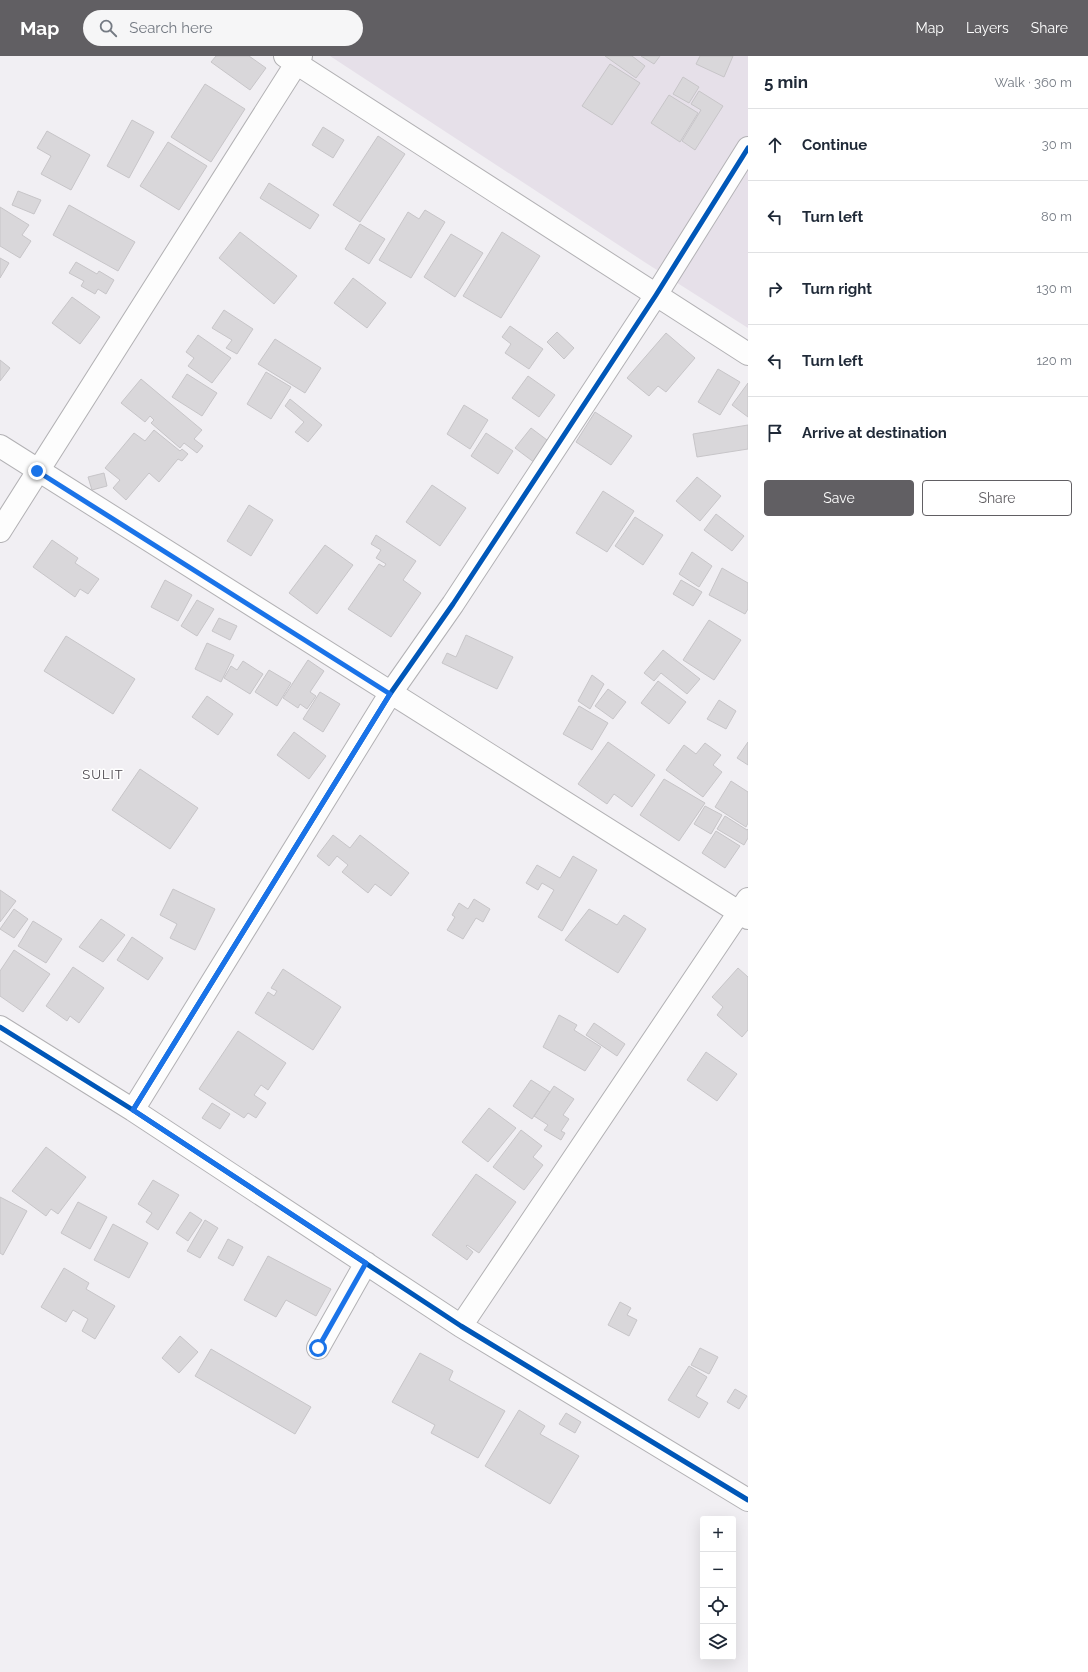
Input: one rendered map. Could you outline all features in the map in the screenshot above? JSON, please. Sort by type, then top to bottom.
[{"type":"street","points":[[0,531],[294,58],[748,354]]},
{"type":"street","points":[[133,1110],[390,694],[454,604],[656,294],[748,148]]},
{"type":"street","points":[[0,446],[37,471],[390,694],[745,910],[462,1326]]},
{"type":"street","points":[[0,1027],[133,1110],[462,1326],[748,1500]]},
{"type":"street","points":[[318,1348],[366,1263]]},
{"type":"shaded area","points":[[330,56],[748,56],[748,328],[646,263]]},
{"type":"building","points":[[216,56],[249,56],[266,68],[250,90],[211,62]]},
{"type":"building","points":[[605,56],[632,56],[645,66],[636,78]]},
{"type":"building","points":[[641,56],[660,56],[654,64]]},
{"type":"building","points":[[700,56],[733,56],[724,77],[696,64]]},
{"type":"building","points":[[610,64],[640,83],[612,125],[582,106]]},
{"type":"building","points":[[683,77],[699,87],[689,103],[673,94]]},
{"type":"building","points":[[205,84],[245,109],[211,162],[171,137]]},
{"type":"building","points":[[699,91],[723,106],[695,150],[682,141],[701,110],[691,104]]},
{"type":"building","points":[[669,95],[698,113],[680,142],[651,123]]},
{"type":"building","points":[[132,120],[154,132],[129,178],[107,166]]},
{"type":"building","points":[[323,127],[344,140],[333,158],[312,145]]},
{"type":"building","points":[[47,131],[90,155],[71,190],[41,174],[51,156],[37,148]]},
{"type":"building","points":[[378,136],[405,154],[360,222],[333,205]]},
{"type":"building","points":[[168,142],[207,166],[179,210],[140,186]]},
{"type":"building","points":[[269,183],[319,215],[310,229],[260,198]]},
{"type":"building","points":[[18,191],[41,200],[34,214],[12,205]]},
{"type":"building","points":[[69,205],[135,242],[118,271],[53,235]]},
{"type":"building","points":[[0,207],[29,225],[22,235],[31,241],[20,258],[0,246]]},
{"type":"building","points":[[425,210],[445,222],[411,278],[379,260],[408,212],[419,219]]},
{"type":"building","points":[[360,224],[385,239],[369,264],[345,249]]},
{"type":"building","points":[[240,232],[297,276],[274,304],[219,258]]},
{"type":"building","points":[[502,232],[540,256],[501,318],[463,296]]},
{"type":"building","points":[[451,234],[483,253],[455,297],[424,277]]},
{"type":"building","points":[[0,258],[9,263],[0,278]]},
{"type":"building","points":[[76,262],[97,274],[99,271],[114,280],[106,294],[98,289],[95,294],[81,286],[84,281],[69,273]]},
{"type":"building","points":[[353,278],[386,303],[367,328],[334,303]]},
{"type":"building","points":[[72,297],[100,317],[80,344],[52,323]]},
{"type":"building","points":[[224,310],[253,329],[237,354],[226,348],[232,340],[212,328]]},
{"type":"building","points":[[510,326],[543,349],[529,369],[505,353],[511,344],[502,337]]},
{"type":"building","points":[[557,332],[574,348],[564,359],[547,342]]},
{"type":"building","points":[[666,333],[695,358],[666,392],[658,386],[649,396],[627,378]]},
{"type":"building","points":[[198,335],[231,358],[212,383],[188,366],[194,358],[186,352]]},
{"type":"building","points":[[275,339],[321,368],[305,393],[258,364]]},
{"type":"building","points":[[0,360],[10,368],[0,381]]},
{"type":"building","points":[[718,369],[740,382],[720,415],[698,402]]},
{"type":"building","points":[[266,372],[291,387],[271,419],[247,404]]},
{"type":"building","points":[[187,374],[217,393],[202,416],[172,397]]},
{"type":"building","points":[[528,376],[555,395],[539,417],[512,398]]},
{"type":"building","points":[[141,379],[202,430],[194,439],[203,446],[197,453],[184,443],[180,448],[151,423],[154,420],[150,416],[145,422],[121,403]]},
{"type":"building","points":[[748,383],[748,417],[732,405]]},
{"type":"building","points":[[290,399],[322,425],[308,442],[295,432],[304,422],[285,406]]},
{"type":"building","points":[[464,405],[488,420],[470,449],[447,434]]},
{"type":"building","points":[[595,412],[632,436],[611,465],[576,442]]},
{"type":"building","points":[[748,425],[748,449],[697,457],[693,434]]},
{"type":"building","points":[[531,428],[551,443],[535,463],[515,448]]},
{"type":"building","points":[[154,430],[180,451],[182,449],[188,454],[182,461],[178,459],[159,482],[149,473],[126,500],[113,488],[120,480],[105,468],[134,433],[145,441]]},
{"type":"building","points":[[486,433],[513,451],[498,474],[471,456]]},
{"type":"building","points":[[104,473],[107,486],[92,490],[88,477]]},
{"type":"building","points":[[697,477],[721,496],[700,521],[676,501]]},
{"type":"building","points":[[432,485],[466,508],[440,546],[406,522]]},
{"type":"building","points":[[603,491],[634,511],[607,552],[576,533]]},
{"type":"building","points":[[249,505],[273,520],[251,556],[227,541]]},
{"type":"building","points":[[716,514],[744,536],[732,551],[704,530]]},
{"type":"building","points":[[635,517],[663,535],[643,565],[615,546]]},
{"type":"building","points":[[376,535],[416,561],[403,580],[421,593],[391,637],[348,609],[379,564],[384,567],[386,564],[376,558],[381,550],[371,544]]},
{"type":"building","points":[[52,540],[78,558],[75,563],[99,579],[88,594],[80,589],[75,597],[33,567]]},
{"type":"building","points":[[325,545],[353,565],[317,614],[289,593]]},
{"type":"building","points":[[692,552],[712,566],[699,587],[679,574]]},
{"type":"building","points":[[722,568],[748,583],[748,609],[745,614],[709,595]]},
{"type":"building","points":[[165,580],[192,595],[178,621],[151,607]]},
{"type":"building","points":[[681,580],[702,592],[693,606],[673,594]]},
{"type":"building","points":[[197,600],[214,609],[197,636],[181,626]]},
{"type":"building","points":[[219,618],[237,626],[230,640],[212,631]]},
{"type":"building","points":[[709,620],[741,640],[714,680],[683,660]]},
{"type":"building","points":[[466,635],[513,657],[497,689],[442,663],[447,653],[456,657]]},
{"type":"building","points":[[66,636],[135,679],[113,714],[44,671]]},
{"type":"building","points":[[207,643],[234,655],[221,682],[195,669]]},
{"type":"building","points":[[663,650],[700,679],[687,694],[661,673],[654,681],[644,673]]},
{"type":"building","points":[[308,660],[324,671],[310,692],[316,696],[307,709],[300,704],[298,708],[283,698]]},
{"type":"building","points":[[243,661],[263,674],[250,694],[224,678],[231,666],[237,670]]},
{"type":"building","points":[[269,670],[291,683],[277,706],[255,692]]},
{"type":"building","points":[[592,675],[604,684],[590,709],[578,701]]},
{"type":"building","points":[[658,681],[686,702],[669,724],[641,703]]},
{"type":"building","points":[[608,689],[626,702],[613,719],[595,706]]},
{"type":"building","points":[[320,692],[340,704],[323,732],[303,719]]},
{"type":"building","points":[[207,696],[233,714],[218,735],[192,717]]},
{"type":"building","points":[[719,700],[736,711],[726,729],[707,719]]},
{"type":"building","points":[[579,706],[608,723],[592,750],[563,734]]},
{"type":"building","points":[[294,732],[326,756],[309,779],[277,755]]},
{"type":"building","points":[[608,742],[655,775],[632,807],[614,794],[607,804],[578,784]]},
{"type":"building","points":[[748,742],[748,765],[737,758]]},
{"type":"building","points":[[705,743],[721,755],[713,765],[722,772],[703,797],[666,770],[684,745],[696,754]]},
{"type":"building","points":[[140,769],[198,808],[170,849],[112,810]]},
{"type":"building","points":[[664,779],[705,803],[679,841],[640,815]]},
{"type":"building","points":[[731,781],[748,792],[748,823],[746,827],[715,807]]},
{"type":"building","points":[[705,806],[722,815],[711,834],[694,824]]},
{"type":"building","points":[[725,816],[747,830],[748,829],[748,838],[744,845],[717,829]]},
{"type":"building","points":[[716,831],[740,846],[725,868],[702,853]]},
{"type":"building","points":[[333,835],[350,848],[360,835],[409,873],[391,896],[375,884],[368,893],[342,872],[348,865],[337,856],[329,866],[317,856]]},
{"type":"building","points":[[573,856],[597,870],[562,931],[538,917],[554,890],[542,883],[538,890],[526,883],[537,865],[560,878]]},
{"type":"building","points":[[173,889],[215,909],[195,950],[170,938],[177,924],[160,915]]},
{"type":"building","points":[[0,890],[16,901],[0,922]]},
{"type":"building","points":[[474,899],[490,909],[483,922],[476,918],[463,939],[447,930],[455,917],[452,915],[459,903],[468,909]]},
{"type":"building","points":[[14,909],[28,919],[14,938],[0,929]]},
{"type":"building","points":[[589,909],[617,925],[624,915],[646,929],[618,973],[565,940]]},
{"type":"building","points":[[101,919],[125,935],[103,962],[79,947]]},
{"type":"building","points":[[33,921],[62,939],[46,963],[18,946]]},
{"type":"building","points":[[132,937],[163,958],[148,980],[117,960]]},
{"type":"building","points":[[14,950],[50,974],[23,1012],[0,996],[0,971]]},
{"type":"building","points":[[73,967],[104,988],[79,1023],[70,1016],[67,1021],[46,1006]]},
{"type":"building","points":[[738,968],[748,977],[748,1030],[742,1037],[717,1015],[723,1007],[712,997]]},
{"type":"building","points":[[283,969],[341,1007],[313,1050],[255,1013],[268,992],[274,996],[277,991],[271,988]]},
{"type":"building","points":[[559,1015],[577,1025],[574,1030],[601,1047],[585,1071],[543,1047]]},
{"type":"building","points":[[594,1023],[625,1044],[617,1056],[586,1035]]},
{"type":"building","points":[[238,1031],[286,1063],[268,1090],[261,1085],[254,1095],[266,1103],[256,1118],[248,1113],[244,1118],[199,1089]]},
{"type":"building","points":[[706,1052],[737,1074],[717,1101],[687,1080]]},
{"type":"building","points":[[531,1080],[550,1092],[532,1119],[513,1106]]},
{"type":"building","points":[[554,1086],[574,1099],[563,1115],[569,1119],[561,1131],[565,1133],[561,1140],[544,1130],[548,1125],[534,1116]]},
{"type":"building","points":[[212,1103],[230,1114],[220,1129],[202,1118]]},
{"type":"building","points":[[489,1108],[516,1128],[488,1162],[462,1142]]},
{"type":"building","points":[[521,1130],[542,1146],[533,1157],[543,1165],[524,1190],[493,1167]]},
{"type":"building","points":[[46,1147],[86,1177],[58,1214],[51,1209],[46,1216],[12,1191]]},
{"type":"building","points":[[476,1174],[516,1202],[479,1253],[467,1245],[466,1246],[473,1252],[467,1260],[432,1235]]},
{"type":"building","points":[[153,1180],[179,1195],[158,1230],[146,1222],[152,1213],[138,1204]]},
{"type":"building","points":[[0,1197],[27,1211],[3,1255],[0,1253]]},
{"type":"building","points":[[78,1202],[107,1217],[90,1249],[61,1233]]},
{"type":"building","points":[[190,1212],[202,1220],[188,1241],[176,1233]]},
{"type":"building","points":[[205,1220],[218,1228],[200,1258],[187,1251]]},
{"type":"building","points":[[113,1224],[148,1243],[129,1278],[94,1260]]},
{"type":"building","points":[[228,1239],[243,1247],[233,1266],[218,1258]]},
{"type":"building","points":[[268,1256],[331,1289],[316,1316],[286,1300],[276,1317],[244,1300]]},
{"type":"building","points":[[64,1268],[89,1283],[86,1289],[115,1306],[95,1339],[82,1331],[88,1319],[73,1310],[66,1322],[41,1307]]},
{"type":"building","points":[[620,1302],[631,1308],[627,1315],[637,1320],[629,1336],[608,1325]]},
{"type":"building","points":[[180,1336],[198,1352],[179,1373],[162,1358]]},
{"type":"building","points":[[700,1348],[718,1357],[709,1374],[691,1365]]},
{"type":"building","points":[[211,1349],[311,1407],[295,1434],[195,1376]]},
{"type":"building","points":[[420,1353],[453,1371],[449,1380],[505,1411],[478,1458],[431,1433],[435,1425],[392,1402]]},
{"type":"building","points":[[689,1366],[707,1377],[696,1396],[708,1403],[699,1418],[668,1400]]},
{"type":"building","points":[[735,1389],[747,1396],[739,1409],[727,1402]]},
{"type":"building","points":[[519,1410],[545,1426],[540,1434],[579,1456],[550,1504],[485,1466]]},
{"type":"building","points":[[566,1413],[581,1422],[575,1433],[559,1424]]},
{"type":"cycle path","points":[[133,1110],[390,694],[453,604],[656,295],[748,148]]},
{"type":"cycle path","points":[[0,1027],[133,1110],[461,1326],[748,1500]]},
{"type":"district","name":"SULIT","points":[[103,774]]},
{"type":"route","points":[[37,471],[390,694],[133,1110],[366,1263],[318,1348]]}]
